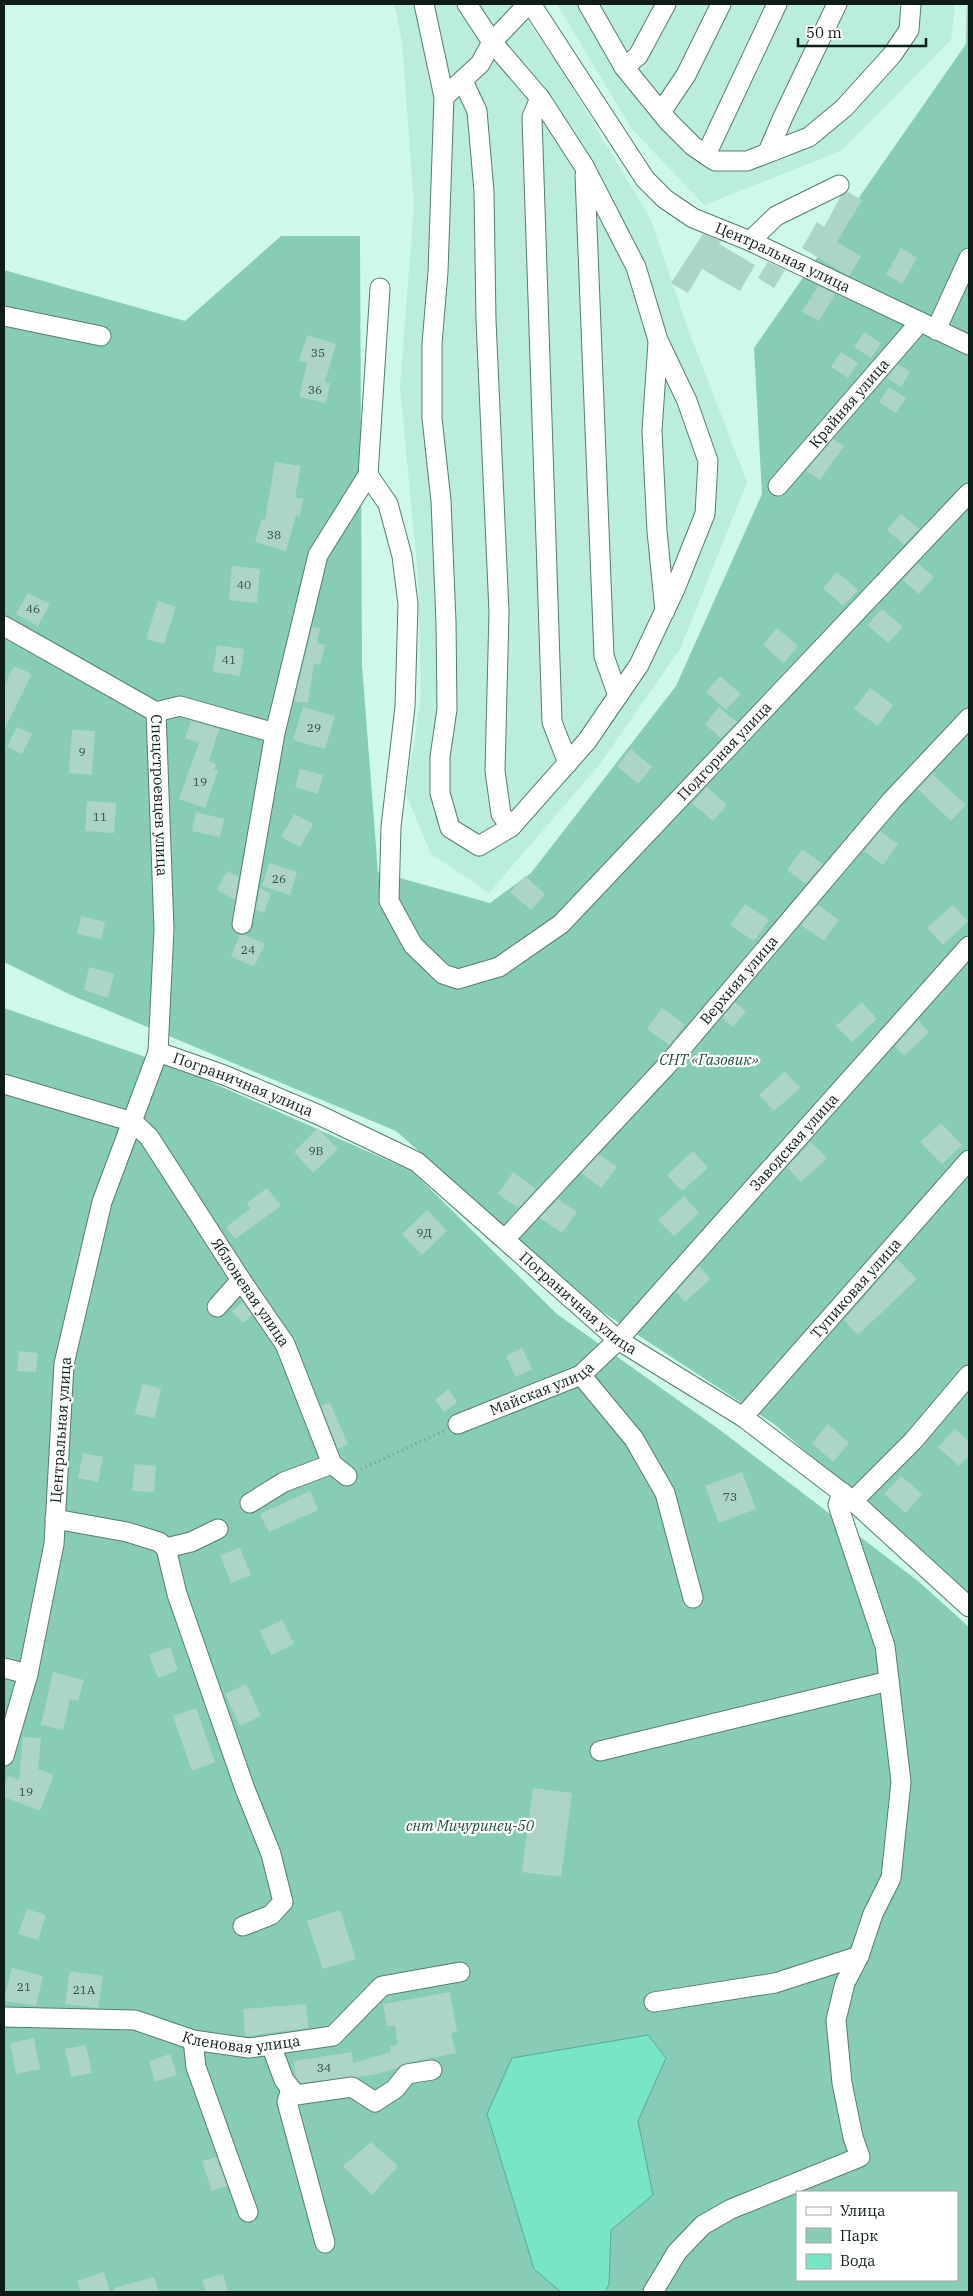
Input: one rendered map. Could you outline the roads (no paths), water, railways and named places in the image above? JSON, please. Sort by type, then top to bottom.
[{"type":"street","points":[[424,4],[444,97],[438,272],[432,344],[432,418],[441,501],[446,622],[447,709],[440,757],[440,793],[450,828],[479,846],[511,828],[587,741],[639,665],[665,611],[706,514],[708,461],[687,401],[658,340],[636,267],[584,166],[540,98],[492,42],[468,4]]},
{"type":"street","points":[[444,97],[480,64],[492,42],[530,4]]},
{"type":"street","name":"Центральная улица","points":[[530,4],[618,140],[646,179],[666,199],[692,218],[750,241],[969,344]]},
{"type":"street","points":[[624,67],[638,56],[666,4]]},
{"type":"street","points":[[661,112],[686,75],[721,4]]},
{"type":"street","points":[[706,155],[777,4]]},
{"type":"street","points":[[768,152],[837,4]]},
{"type":"street","points":[[594,6],[624,67],[692,146],[715,161],[747,161],[809,137],[844,108],[892,55],[909,30],[911,4]]},
{"type":"street","points":[[462,81],[477,111],[484,191],[486,320],[499,612],[495,771],[501,814],[511,828]]},
{"type":"street","points":[[540,98],[532,117],[552,722],[568,763]]},
{"type":"street","points":[[584,166],[604,656],[618,696]]},
{"type":"street","points":[[750,241],[776,216],[839,185]]},
{"type":"street","name":"Крайняя улица","points":[[778,486],[928,326],[969,258]]},
{"type":"street","points":[[242,924],[275,733],[318,555],[348,503],[368,475],[380,288]]},
{"type":"street","points":[[4,316],[101,336]]},
{"type":"street","points":[[658,340],[652,431],[657,531],[665,611]]},
{"type":"street","name":"Подгорная улица","points":[[368,475],[388,504],[402,556],[408,604],[405,707],[391,827],[389,901],[413,945],[442,974],[458,979],[499,967],[561,924],[969,493]]},
{"type":"street","name":"Спецстроевцев улица","points":[[4,626],[156,712],[164,928],[158,1052]]},
{"type":"street","points":[[156,712],[180,706],[275,733]]},
{"type":"street","name":"Верхняя улица","points":[[505,1239],[669,1063],[892,800],[969,718]]},
{"type":"street","name":"Заводская улица","points":[[618,1340],[969,946]]},
{"type":"street","name":"Центральная улица","points":[[4,1756],[28,1674],[54,1544],[64,1364],[102,1202],[158,1052]]},
{"type":"street","name":"Пограничная улица","points":[[158,1052],[224,1075],[319,1115],[417,1162],[618,1340],[742,1417],[848,1497],[965,1596]]},
{"type":"street","points":[[4,1084],[133,1122]]},
{"type":"street","name":"Яблоневая улица","points":[[133,1122],[149,1137],[240,1280],[285,1344],[332,1464],[347,1476]]},
{"type":"street","name":"Тупиковая улица","points":[[742,1417],[969,1160]]},
{"type":"street","points":[[217,1307],[240,1280]]},
{"type":"street","name":"Майская улица","points":[[458,1424],[581,1375],[618,1340]]},
{"type":"street","points":[[581,1375],[634,1439],[664,1493],[693,1598]]},
{"type":"street","points":[[653,2292],[677,2252],[703,2225],[731,2209],[860,2157],[852,2137],[842,2083],[836,2020],[845,1983],[859,1956],[873,1914],[891,1878],[901,1782],[885,1646],[838,1505],[913,1441],[969,1375]]},
{"type":"street","points":[[250,1504],[284,1482],[332,1464]]},
{"type":"street","points":[[55,1518],[128,1532],[160,1542],[166,1548],[177,1594],[245,1789],[271,1854],[283,1902],[271,1915],[243,1926]]},
{"type":"street","points":[[166,1548],[191,1542],[218,1529]]},
{"type":"street","points":[[4,1668],[28,1674]]},
{"type":"street","points":[[600,1751],[889,1681]]},
{"type":"street","points":[[654,2002],[775,1983],[859,1956]]},
{"type":"street","name":"Кленовая улица","points":[[4,2017],[135,2020],[193,2040],[249,2048],[333,2036],[382,1986],[460,1972]]},
{"type":"street","points":[[193,2040],[196,2067],[248,2212]]},
{"type":"street","points":[[271,2045],[284,2080],[296,2095],[352,2088],[375,2102],[394,2088],[408,2074],[432,2070]]},
{"type":"street","points":[[291,2089],[287,2102],[326,2243]]},
{"type":"water","points":[[648,2035],[666,2058],[638,2121],[653,2195],[611,2230],[609,2284],[605,2292],[561,2292],[534,2269],[487,2114],[512,2058]]},
{"type":"park label","name":"СНТ «Газовик»","points":[[709,1060]]},
{"type":"park label","name":"снт Мичуринец-50","points":[[470,1826]]}]
